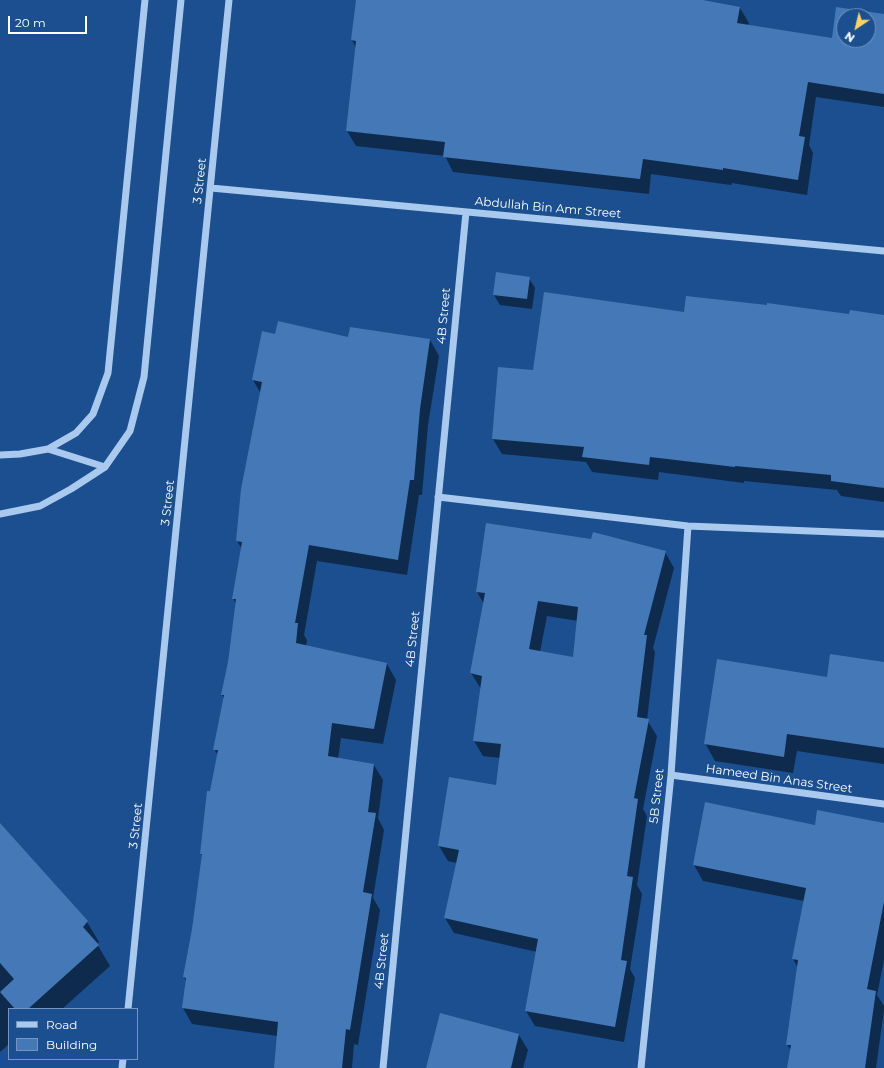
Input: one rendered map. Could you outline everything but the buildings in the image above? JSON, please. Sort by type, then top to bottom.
[{"type":"street","points":[[0,454],[20,454],[48,449],[76,433],[94,414],[108,373],[145,0]]},
{"type":"street","points":[[0,514],[40,506],[106,467],[130,431],[144,377],[181,0]]},
{"type":"street","name":"3 Street","points":[[128,1008],[230,0]]},
{"type":"street","name":"Abdullah Bin Amr Street","points":[[211,188],[884,251]]},
{"type":"street","name":"4B Street","points":[[383,1068],[466,212]]},
{"type":"street","points":[[48,449],[106,467]]},
{"type":"street","points":[[438,497],[688,526],[884,534]]},
{"type":"street","name":"5B Street","points":[[641,1068],[671,775],[688,526]]},
{"type":"street","name":"Hameed Bin Anas Street","points":[[671,775],[884,804]]}]
